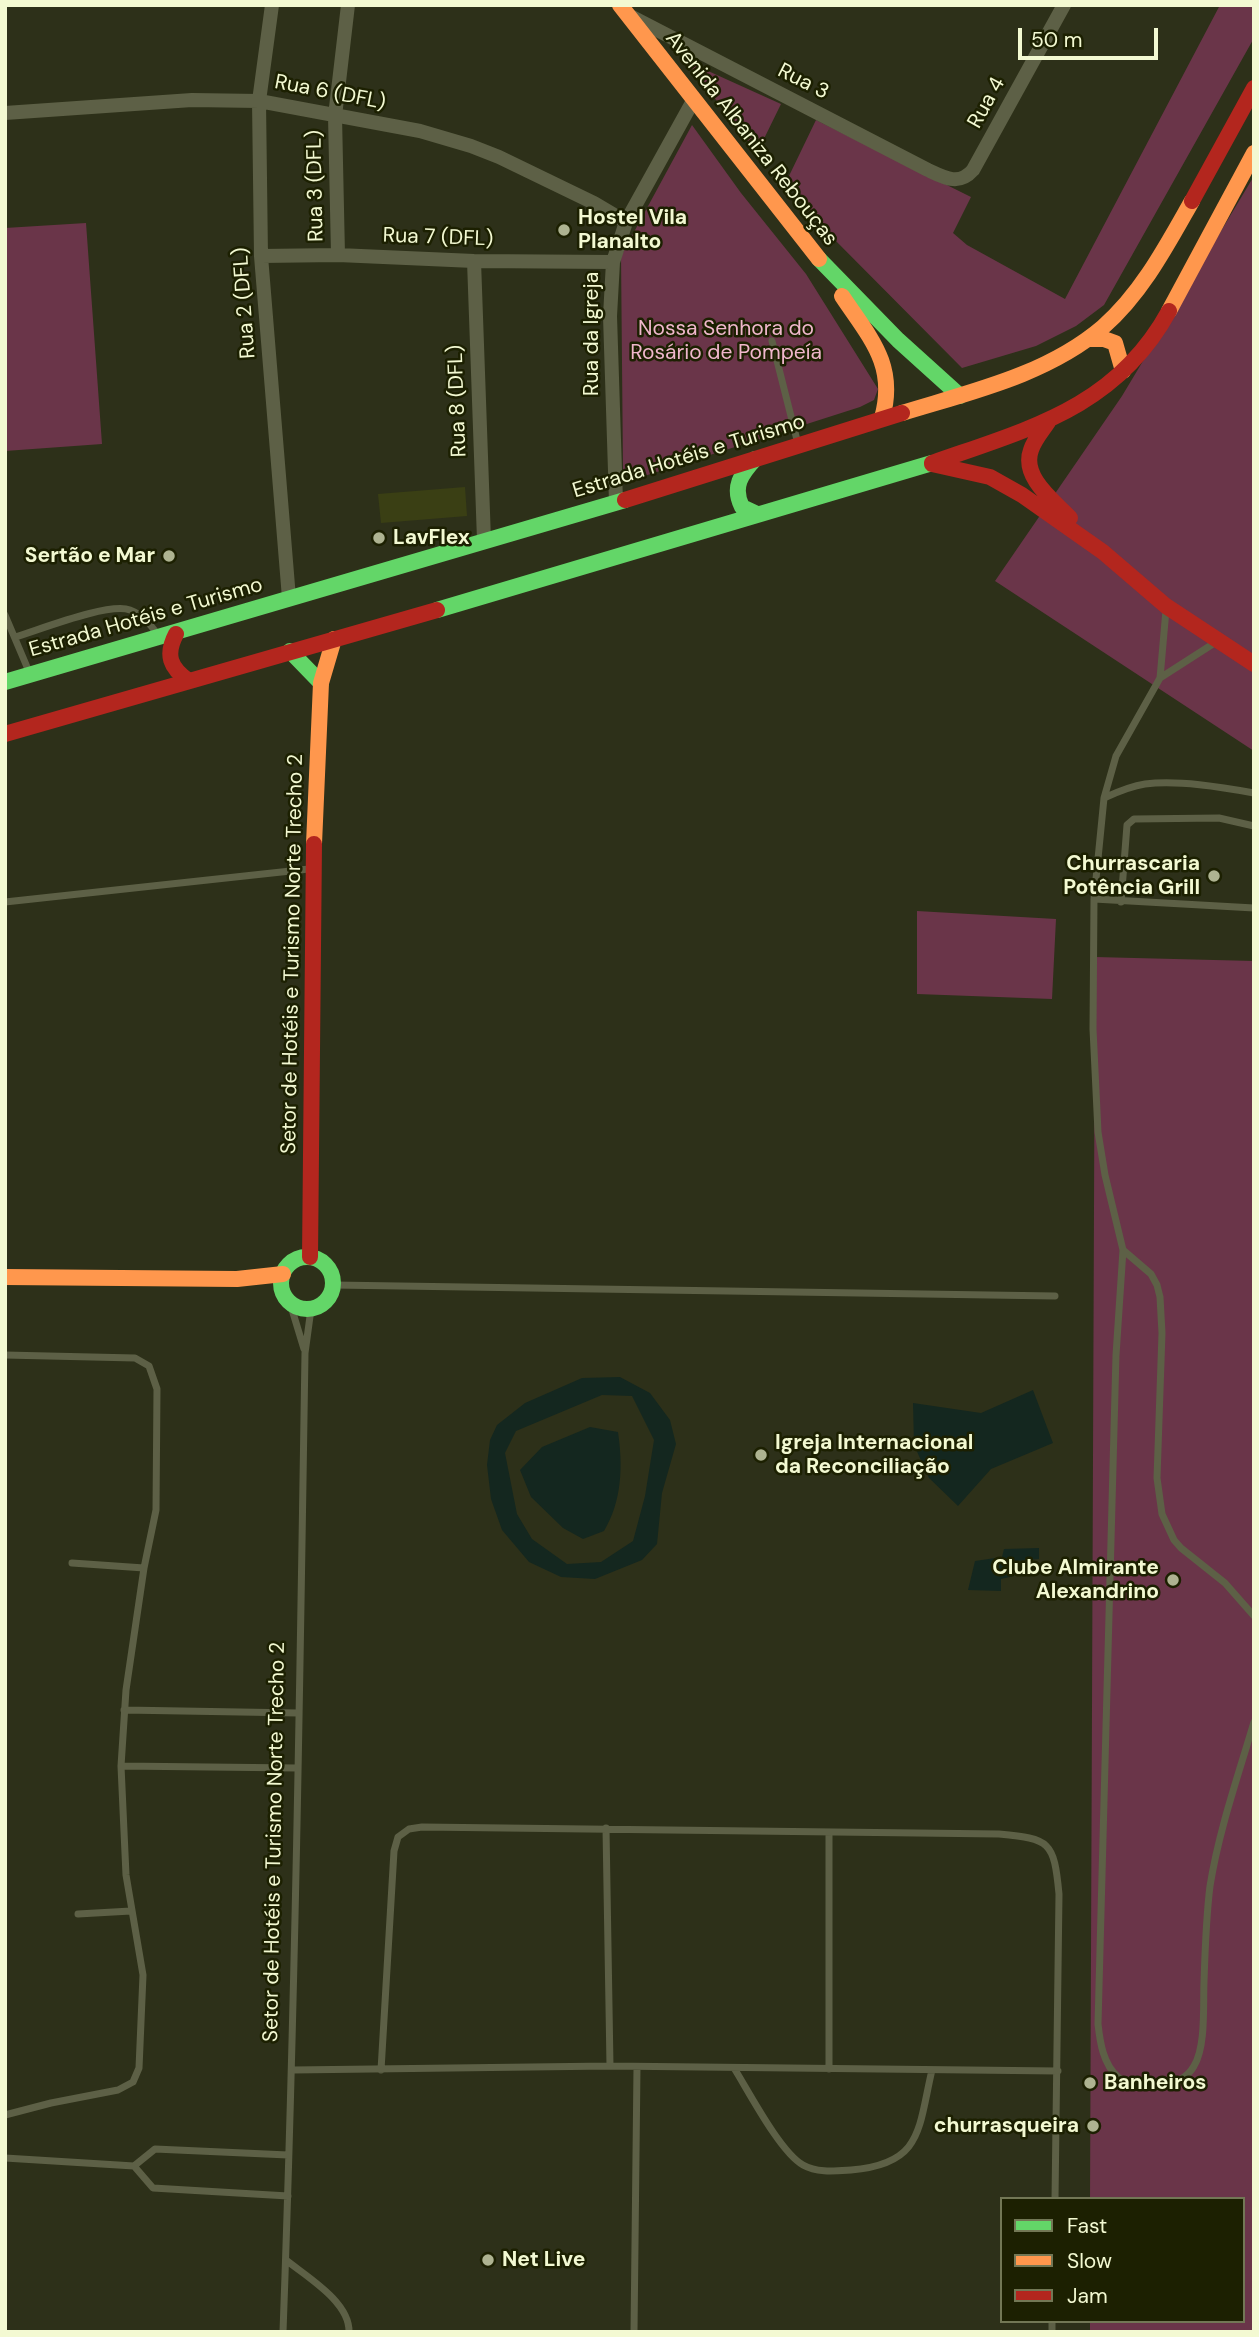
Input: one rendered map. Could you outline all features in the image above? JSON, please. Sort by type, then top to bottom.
[{"type":"main road","name":"Avenida Albaniza Rebouças","points":[[623,9],[693,102],[823,264],[898,340],[960,396]]},
{"type":"main road","name":"Estrada Hotéis e Turismo","points":[[5,682],[616,502],[960,396],[1026,373],[1058,358],[1088,339],[1117,313],[1145,279],[1171,239],[1254,88]]},
{"type":"main road","points":[[5,734],[537,581],[930,464],[1048,422],[1093,397],[1124,371],[1155,335],[1254,153]]},
{"type":"main road","name":"Avenida Albaniza Rebouças","points":[[823,264],[873,345],[885,370],[889,388],[882,418]]},
{"type":"main road","points":[[1088,339],[1115,343],[1124,371]]},
{"type":"main road","points":[[1048,422],[1028,457],[1031,472],[1043,489],[1103,552],[1166,606],[1254,664]]},
{"type":"main road","points":[[755,459],[738,479],[735,488],[742,507],[757,514]]},
{"type":"main road","points":[[930,464],[982,475],[1004,484],[1103,552]]},
{"type":"main road","points":[[168,636],[169,658],[175,671],[189,681]]},
{"type":"main road","name":"Setor de Hotéis e Turismo Norte Trecho 2","points":[[303,1258],[308,1225],[313,869],[321,683],[334,639]]},
{"type":"main road","points":[[290,651],[321,683]]},
{"type":"main road","points":[[237,1279],[303,1309],[311,1309],[327,1301],[334,1285],[328,1266],[320,1260],[303,1258],[290,1264],[283,1273],[281,1288],[286,1299]]},
{"type":"main road","points":[[5,1277],[237,1279],[283,1273]]},
{"type":"street","name":"Rua 2 (DFL)","points":[[272,5],[259,101],[261,256],[289,598]]},
{"type":"street","name":"Rua 3 (DFL)","points":[[338,255],[335,116],[348,5]]},
{"type":"street","name":"Rua 4","points":[[962,180],[977,164],[1064,5]]},
{"type":"street","name":"Rua 3","points":[[623,9],[928,170],[950,180],[962,180]]},
{"type":"street","name":"Rua 6 (DFL)","points":[[5,113],[192,100],[259,101],[420,131],[471,146],[594,203],[626,222]]},
{"type":"street","name":"Rua da Igreja","points":[[616,502],[610,316],[613,261],[626,222],[693,102]]},
{"type":"street","name":"Rua 7 (DFL)","points":[[261,256],[613,261]]},
{"type":"street","name":"Rua 8 (DFL)","points":[[474,261],[484,540]]},
{"type":"lane","points":[[772,341],[798,445]]},
{"type":"lane","points":[[1166,606],[1160,678],[1116,756],[1104,798],[1094,899],[1093,1029],[1098,1132],[1123,1250],[1115,1380],[1098,2024],[1100,2042],[1108,2064],[1114,2073],[1131,2085],[1146,2087],[1173,2083],[1189,2073],[1197,2061],[1201,2042],[1205,1932],[1210,1886],[1217,1848],[1254,1722]]},
{"type":"lane","points":[[15,637],[107,609],[128,609],[168,636]]},
{"type":"lane","points":[[5,615],[30,674]]},
{"type":"lane","points":[[1160,678],[1219,640]]},
{"type":"lane","points":[[1104,798],[1145,784],[1205,786],[1254,793]]},
{"type":"lane","points":[[1121,902],[1127,825],[1134,819],[1219,818],[1254,826]]},
{"type":"lane","points":[[5,902],[313,869]]},
{"type":"lane","points":[[1094,899],[1254,908]]},
{"type":"lane","points":[[1123,1250],[1151,1275],[1160,1297],[1162,1333],[1157,1478],[1162,1514],[1174,1540],[1181,1548],[1225,1583],[1254,1616]]},
{"type":"lane","points":[[334,1285],[1055,1296]]},
{"type":"lane","name":"Setor de Hotéis e Turismo Norte Trecho 2","points":[[286,1299],[305,1353]]},
{"type":"lane","name":"Setor de Hotéis e Turismo Norte Trecho 2","points":[[283,2332],[293,2070],[305,1353],[311,1309]]},
{"type":"lane","points":[[5,1354],[121,1356],[142,1360],[149,1366],[158,1389],[154,1527],[144,1568],[124,1710],[121,1766],[126,1875],[142,1961],[140,2057],[136,2078],[118,2090],[5,2115]]},
{"type":"lane","points":[[72,1563],[144,1568]]},
{"type":"lane","points":[[124,1710],[298,1713]]},
{"type":"lane","points":[[121,1766],[297,1768]]},
{"type":"lane","points":[[381,2070],[393,1864],[400,1834],[422,1827],[606,1828],[999,1834],[1036,1838],[1046,1844],[1055,1862],[1059,1894],[1055,2197]]},
{"type":"lane","points":[[606,1828],[610,2066]]},
{"type":"lane","points":[[829,2069],[830,1832]]},
{"type":"lane","points":[[78,1914],[131,1912]]},
{"type":"lane","points":[[293,2070],[610,2066],[1058,2071]]},
{"type":"lane","points":[[634,2332],[637,2067]]},
{"type":"lane","points":[[734,2068],[783,2145],[802,2164],[828,2171],[866,2168],[888,2163],[904,2154],[919,2128],[932,2070]]},
{"type":"lane","points":[[5,2158],[134,2166],[155,2149],[288,2155]]},
{"type":"lane","points":[[134,2166],[153,2188],[288,2196]]},
{"type":"lane","points":[[286,2260],[339,2303],[348,2317],[349,2332]]},
{"type":"shaded area","points":[[465,487],[467,516],[381,523],[378,494]]},
{"type":"shaded area","points":[[620,1377],[650,1393],[670,1420],[676,1444],[662,1493],[657,1544],[642,1560],[595,1579],[561,1577],[529,1562],[502,1530],[491,1499],[487,1465],[490,1440],[497,1425],[525,1403],[582,1378]],"holes":[[[602,1395],[632,1396],[654,1440],[645,1496],[633,1541],[601,1562],[567,1564],[532,1539],[517,1514],[505,1453],[516,1431]]]},
{"type":"shaded area","points":[[1033,1390],[1053,1443],[991,1469],[958,1506],[929,1478],[914,1445],[913,1403],[981,1413]]},
{"type":"shaded area","points":[[590,1427],[618,1432],[621,1470],[618,1495],[604,1531],[583,1539],[563,1528],[531,1497],[520,1470],[542,1447]]},
{"type":"shaded area","points":[[1039,1548],[1039,1559],[1017,1561],[1014,1576],[1001,1579],[1001,1591],[968,1590],[975,1561],[1002,1557],[1004,1549]]},
{"type":"green space","points":[[1220,5],[1254,5],[1254,38],[1104,305],[1076,326],[1036,346],[962,368],[826,231],[788,178],[816,120],[971,197],[953,233],[967,245],[1065,299]]},
{"type":"green space","points":[[686,61],[781,104],[757,153]]},
{"type":"green space","name":"Nossa Senhora do Rosário de Pompeía","points":[[692,125],[741,193],[806,274],[878,389],[874,400],[860,407],[638,478],[623,470],[621,256]]},
{"type":"green space","points":[[1254,176],[1254,751],[995,581],[1122,396]]},
{"type":"green space","points":[[86,223],[102,444],[5,451],[5,228]]},
{"type":"green space","points":[[917,911],[1056,919],[1052,999],[917,994]]},
{"type":"green space","name":"Clube Almirante Alexandrino","points":[[1095,957],[1254,961],[1254,2332],[1090,2332],[1090,2323],[1245,2323],[1245,2197],[1090,2197]]},
{"type":"traffic: fast","points":[[819,259],[898,340],[960,396]]},
{"type":"traffic: fast","points":[[755,459],[742,476],[738,493],[742,507],[757,514]]},
{"type":"traffic: fast","points":[[437,610],[932,463]]},
{"type":"traffic: fast","points":[[5,682],[625,500]]},
{"type":"traffic: fast","points":[[290,651],[321,683]]},
{"type":"traffic: fast","points":[[307,1257],[326,1264],[333,1283],[326,1302],[307,1309],[288,1302],[281,1283],[288,1264],[307,1257]]},
{"type":"traffic: slow","points":[[620,5],[819,259]]},
{"type":"traffic: slow","points":[[1169,311],[1254,153]]},
{"type":"traffic: slow","points":[[902,413],[1033,370],[1081,344],[1117,314],[1142,284],[1192,201]]},
{"type":"traffic: slow","points":[[842,296],[871,339],[883,367],[886,399],[882,418]]},
{"type":"traffic: slow","points":[[1088,339],[1104,339],[1115,343],[1123,371]]},
{"type":"traffic: slow","points":[[314,844],[321,683],[334,639]]},
{"type":"traffic: slow","points":[[5,1277],[237,1279],[283,1274]]},
{"type":"traffic: jam","points":[[1192,201],[1254,88]]},
{"type":"traffic: jam","points":[[932,463],[1035,426],[1096,393],[1123,371],[1148,344],[1169,311]]},
{"type":"traffic: jam","points":[[625,500],[902,413]]},
{"type":"traffic: jam","points":[[1048,422],[1032,446],[1029,460],[1031,470],[1041,488],[1070,518]]},
{"type":"traffic: jam","points":[[932,464],[990,477],[1022,495],[1103,552],[1166,606],[1254,664]]},
{"type":"traffic: jam","points":[[5,734],[437,610]]},
{"type":"traffic: jam","points":[[176,634],[171,648],[171,660],[177,671],[189,681]]},
{"type":"traffic: jam","points":[[310,1257],[314,844]]},
{"type":"place","name":"Hostel Vila Planalto","points":[[564,230]]},
{"type":"place","name":"LavFlex","points":[[379,538]]},
{"type":"place","name":"Sertão e Mar","points":[[169,556]]},
{"type":"place","name":"Churrascaria Potência Grill","points":[[1214,876]]},
{"type":"place","name":"Igreja Internacional da Reconciliação","points":[[761,1455]]},
{"type":"place","name":"Clube Almirante Alexandrino","points":[[1173,1580]]},
{"type":"place","name":"Banheiros","points":[[1090,2083]]},
{"type":"place","name":"churrasqueira","points":[[1093,2126]]},
{"type":"place","name":"Net Live","points":[[488,2260]]}]
